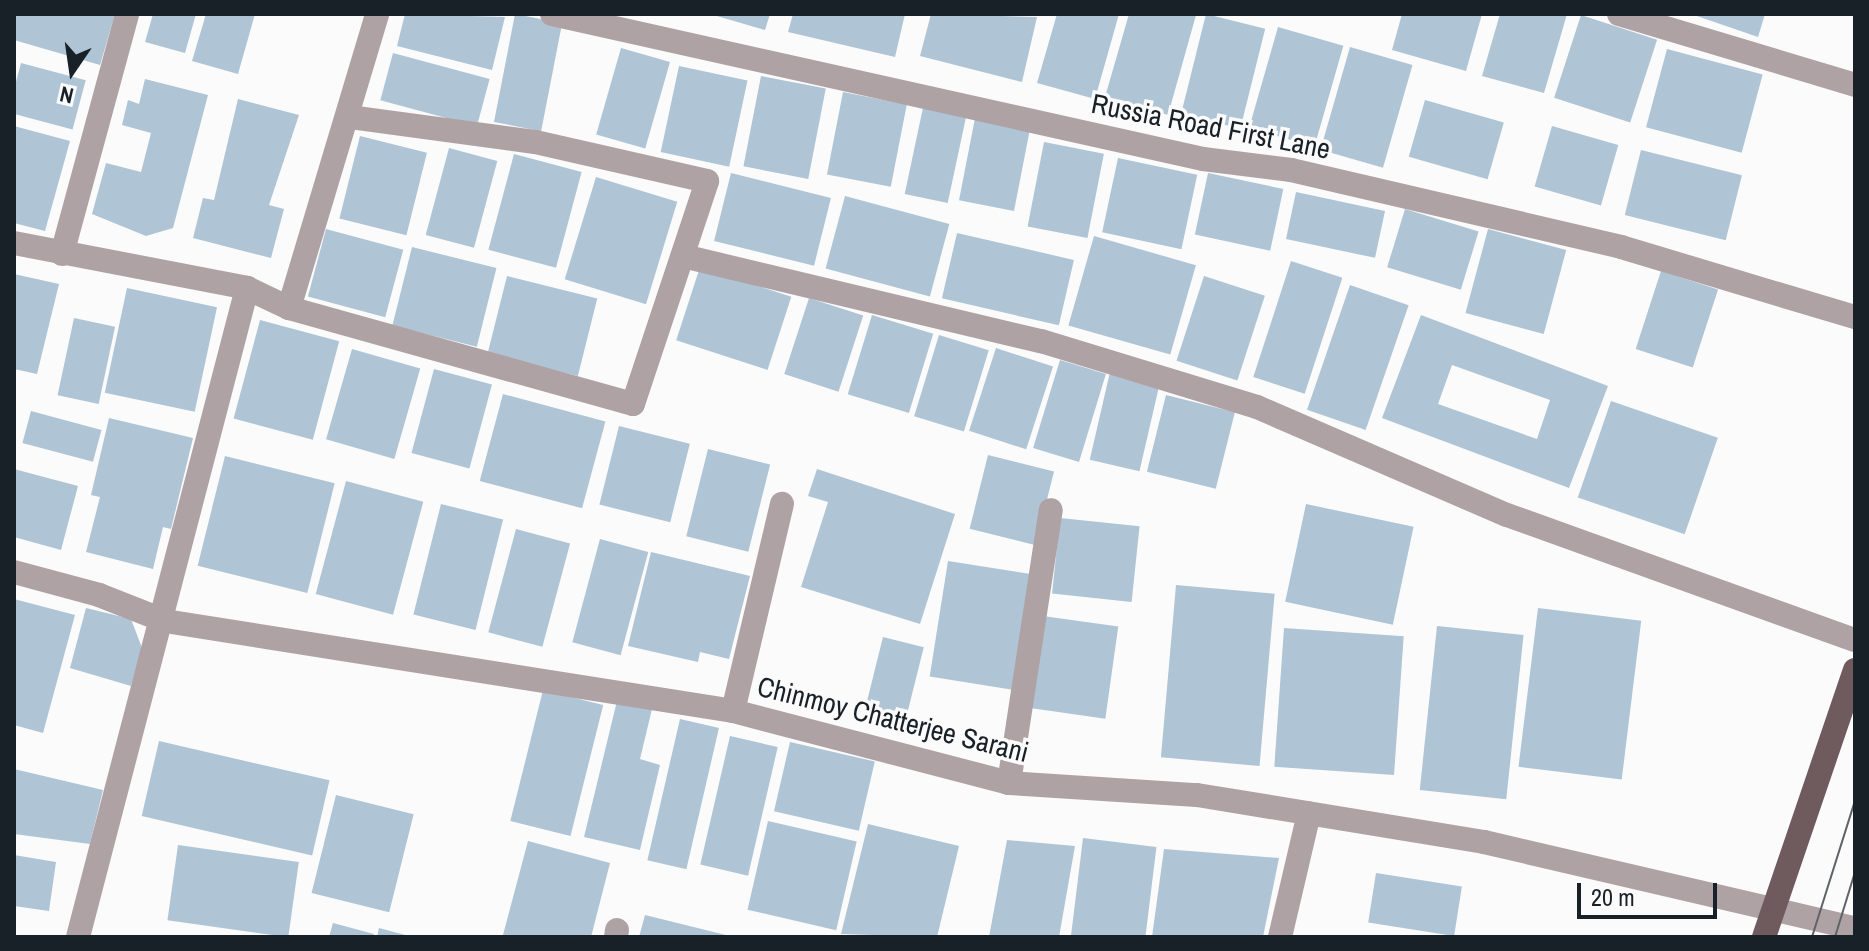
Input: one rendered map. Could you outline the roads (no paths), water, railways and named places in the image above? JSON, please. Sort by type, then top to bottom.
[{"type":"main road","points":[[1764,937],[1855,670]]},
{"type":"street","points":[[62,254],[127,14]]},
{"type":"street","points":[[289,308],[351,117],[377,14]]},
{"type":"street","name":"Russia Road First Lane","points":[[552,14],[1203,159],[1291,170],[1621,247],[1855,317]]},
{"type":"street","points":[[1619,14],[1855,85]]},
{"type":"street","points":[[14,243],[247,288],[289,308],[633,404],[707,181],[535,142],[351,117]]},
{"type":"street","points":[[683,256],[1041,341],[1257,407],[1507,515],[1855,640]]},
{"type":"street","points":[[78,937],[165,621],[247,288]]},
{"type":"street","points":[[733,711],[782,504]]},
{"type":"street","points":[[1009,783],[1051,510]]},
{"type":"street","name":"Chinmoy Chatterjee Sarani","points":[[14,572],[99,595],[165,621],[733,711],[1009,783],[1197,795],[1484,842],[1772,913],[1855,928]]},
{"type":"street","points":[[1280,937],[1309,813]]},
{"type":"tram line","points":[[1812,937],[1855,801]]},
{"type":"tram line","points":[[1835,937],[1855,872]]}]
